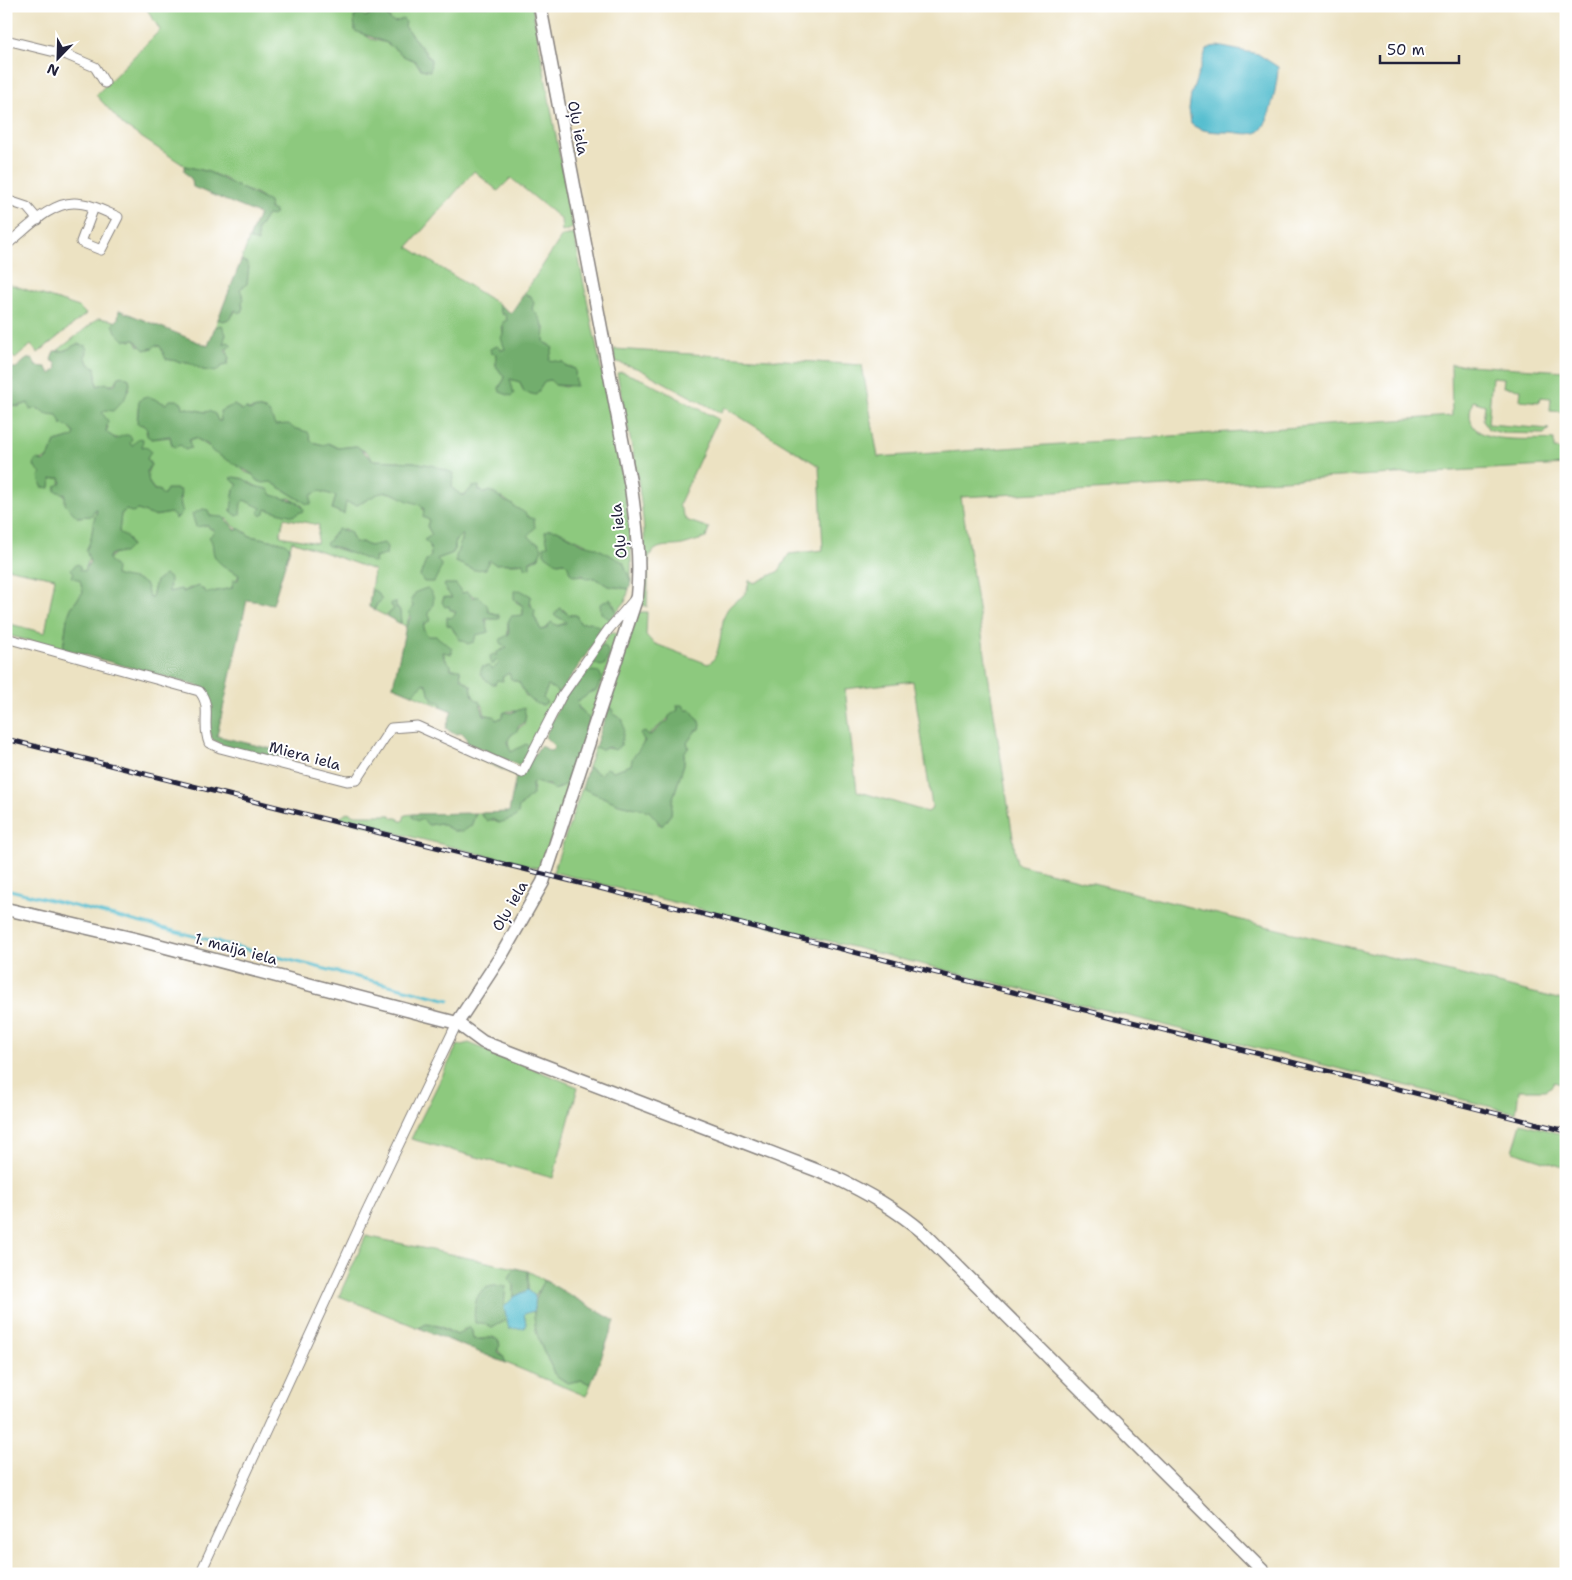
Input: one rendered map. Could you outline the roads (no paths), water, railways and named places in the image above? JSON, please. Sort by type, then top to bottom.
[{"type":"street","name":"Oļu iela","points":[[458,1023],[501,956],[543,882],[637,596],[640,573],[638,536],[631,487],[540,6]]},
{"type":"street","points":[[6,40],[67,55],[86,63],[95,67],[105,83]]},
{"type":"street","points":[[6,200],[27,207],[38,220]]},
{"type":"street","points":[[6,245],[55,208],[68,204],[94,207],[118,217],[101,250],[81,242],[94,207]]},
{"type":"street","name":"Miera iela","points":[[6,638],[200,691],[207,707],[204,732],[209,743],[229,751],[346,781],[357,780],[391,728],[417,726],[522,773],[561,697],[608,630],[637,596]]},
{"type":"street","name":"1. maija iela","points":[[6,908],[135,939],[458,1023]]},
{"type":"street","points":[[200,1574],[413,1111],[458,1023],[483,1042],[834,1177],[870,1194],[898,1211],[924,1233],[1266,1574]]},
{"type":"water","points":[[1217,46],[1258,54],[1278,67],[1277,82],[1270,112],[1258,132],[1247,134],[1209,131],[1199,129],[1191,124],[1189,110],[1191,95],[1206,51],[1211,47]]},
{"type":"water","points":[[528,1290],[535,1296],[533,1311],[524,1314],[526,1324],[524,1328],[509,1329],[504,1307],[514,1297]]},
{"type":"waterway","points":[[6,889],[449,1000]]},
{"type":"railway","points":[[6,739],[1566,1131]]}]
